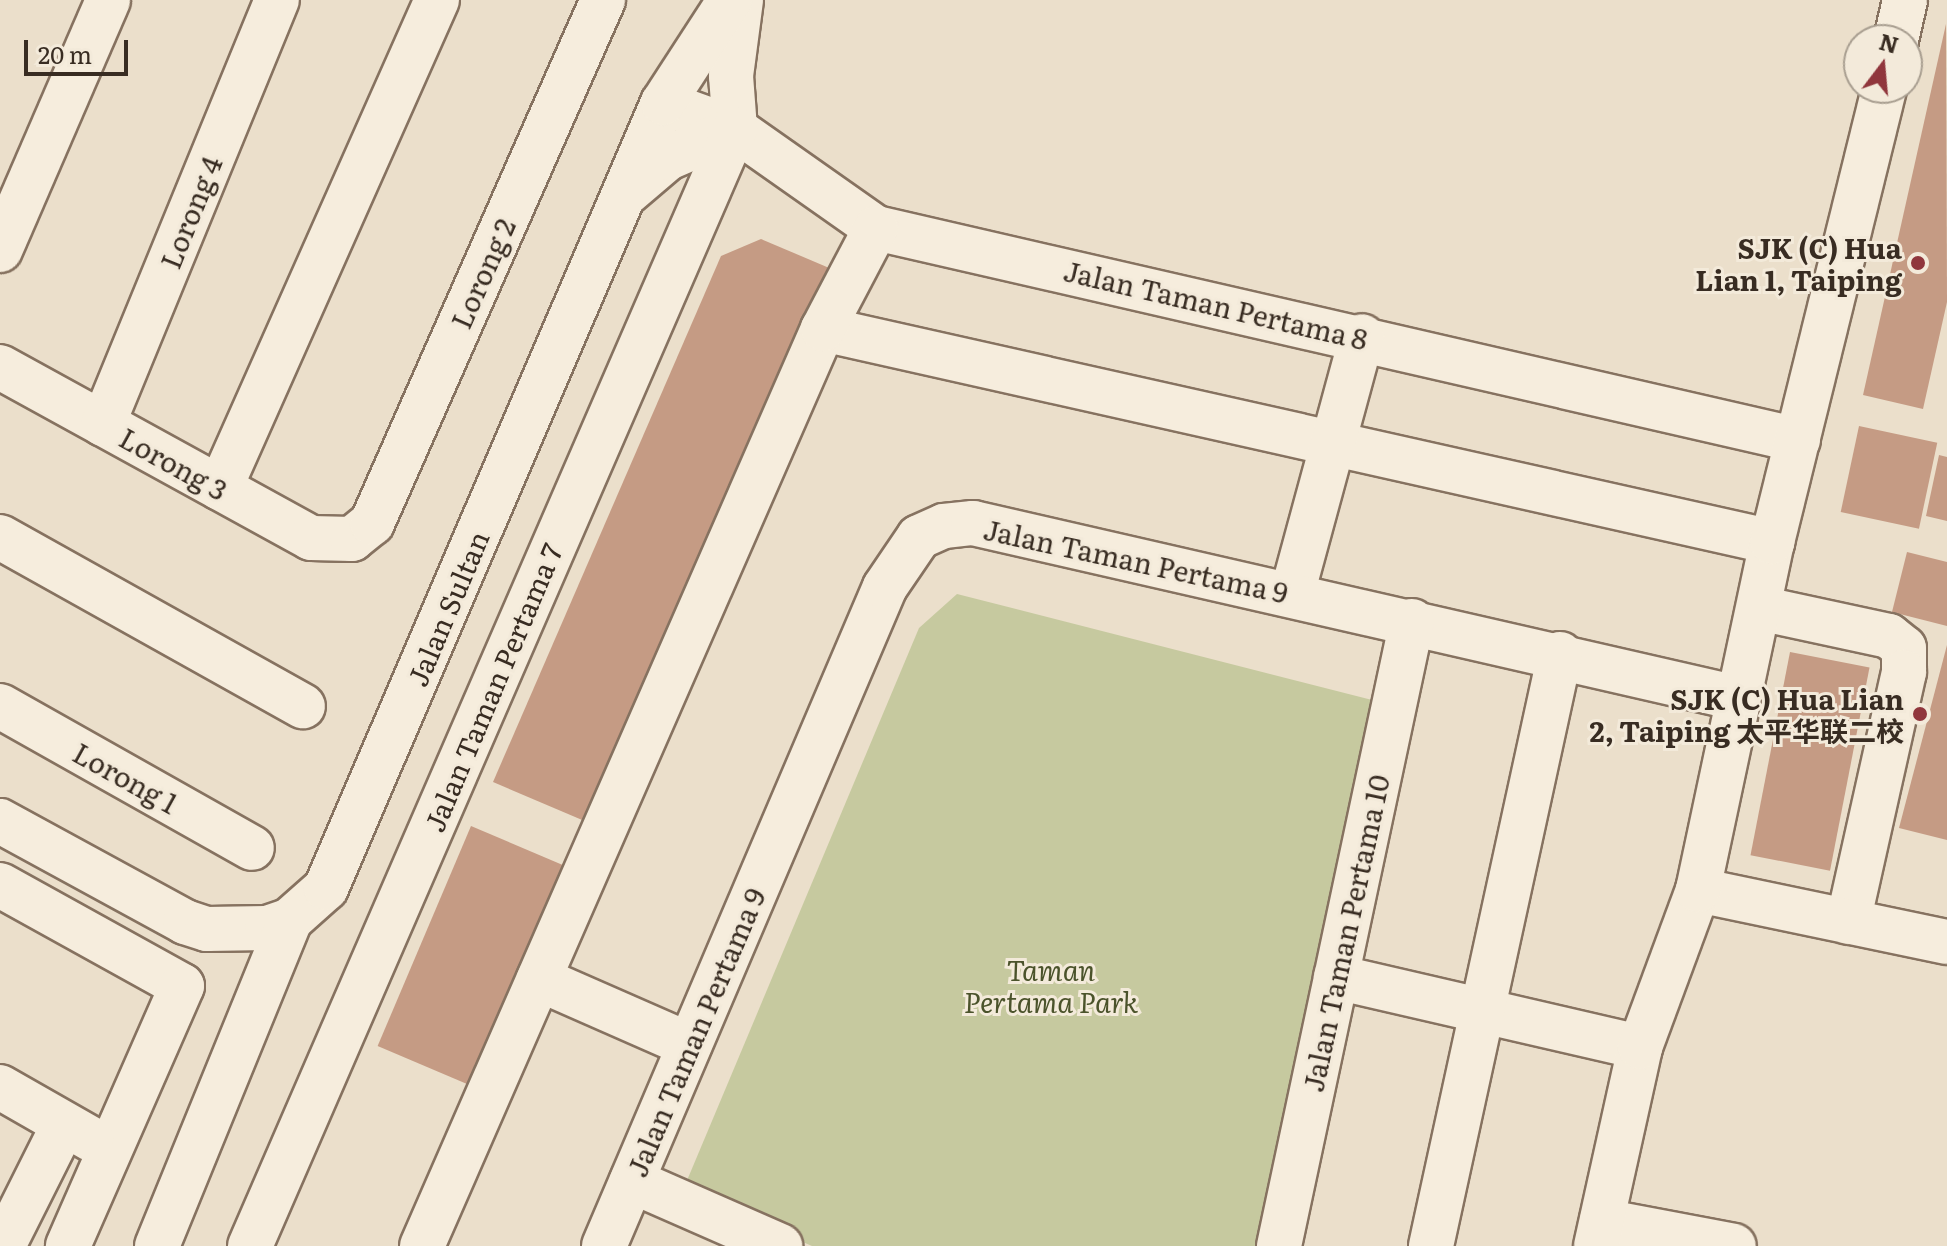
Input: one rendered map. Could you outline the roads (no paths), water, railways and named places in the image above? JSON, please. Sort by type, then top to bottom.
[{"type":"street","points":[[0,250],[108,0]]},
{"type":"street","name":"Lorong 4","points":[[103,424],[277,0]]},
{"type":"street","points":[[220,488],[437,0]]},
{"type":"street","name":"Lorong 2","points":[[352,539],[372,523],[603,0]]},
{"type":"street","name":"Jalan Sultan","points":[[0,821],[185,922],[207,929],[240,931],[290,920],[326,888],[663,103],[730,0]]},
{"type":"street","points":[[623,198],[668,158],[735,129],[731,76],[741,0]]},
{"type":"street","points":[[1900,24],[1905,0]]},
{"type":"street","name":"Jalan Taman Pertama 8","points":[[663,103],[735,129],[876,228],[1362,336],[1798,440]]},
{"type":"street","points":[[1734,1246],[1599,1234],[1640,1047],[1698,890],[1772,542],[1880,104]]},
{"type":"street","name":"Jalan Taman Pertama 7","points":[[250,1246],[735,129]]},
{"type":"street","points":[[422,1246],[823,329],[876,228]]},
{"type":"street","points":[[823,329],[1772,542]]},
{"type":"street","points":[[1292,594],[1362,336]]},
{"type":"street","name":"Lorong 3","points":[[0,367],[311,538],[352,539]]},
{"type":"street","name":"Jalan Taman Pertama 9","points":[[604,1246],[885,587],[919,537],[944,526],[973,523],[1560,654],[1737,698]]},
{"type":"street","points":[[0,537],[303,706]]},
{"type":"street","points":[[1759,608],[1889,636],[1904,648],[1904,672],[1848,922]]},
{"type":"street","name":"Jalan Taman Pertama 10","points":[[1279,1246],[1412,621]]},
{"type":"street","points":[[1431,1246],[1560,654]]},
{"type":"street","name":"Lorong 1","points":[[0,706],[252,848]]},
{"type":"street","points":[[0,885],[182,986]]},
{"type":"street","points":[[1698,890],[1947,942]]},
{"type":"street","points":[[157,1246],[290,920]]},
{"type":"street","points":[[68,1246],[207,929]]},
{"type":"street","points":[[1336,977],[1640,1047]]},
{"type":"street","points":[[539,979],[689,1045]]},
{"type":"street","points":[[0,1087],[110,1150]]},
{"type":"street","points":[[3,1246],[64,1124]]},
{"type":"street","points":[[632,1181],[780,1246]]},
{"type":"place","name":"SJK (C) Hua Lian 1, Taiping","points":[[1918,263]]},
{"type":"place","name":"SJK (C) Hua Lian 2, Taiping 太平华联二校","points":[[1920,714]]},
{"type":"park label","name":"Taman Pertama Park","points":[[1051,985]]}]
